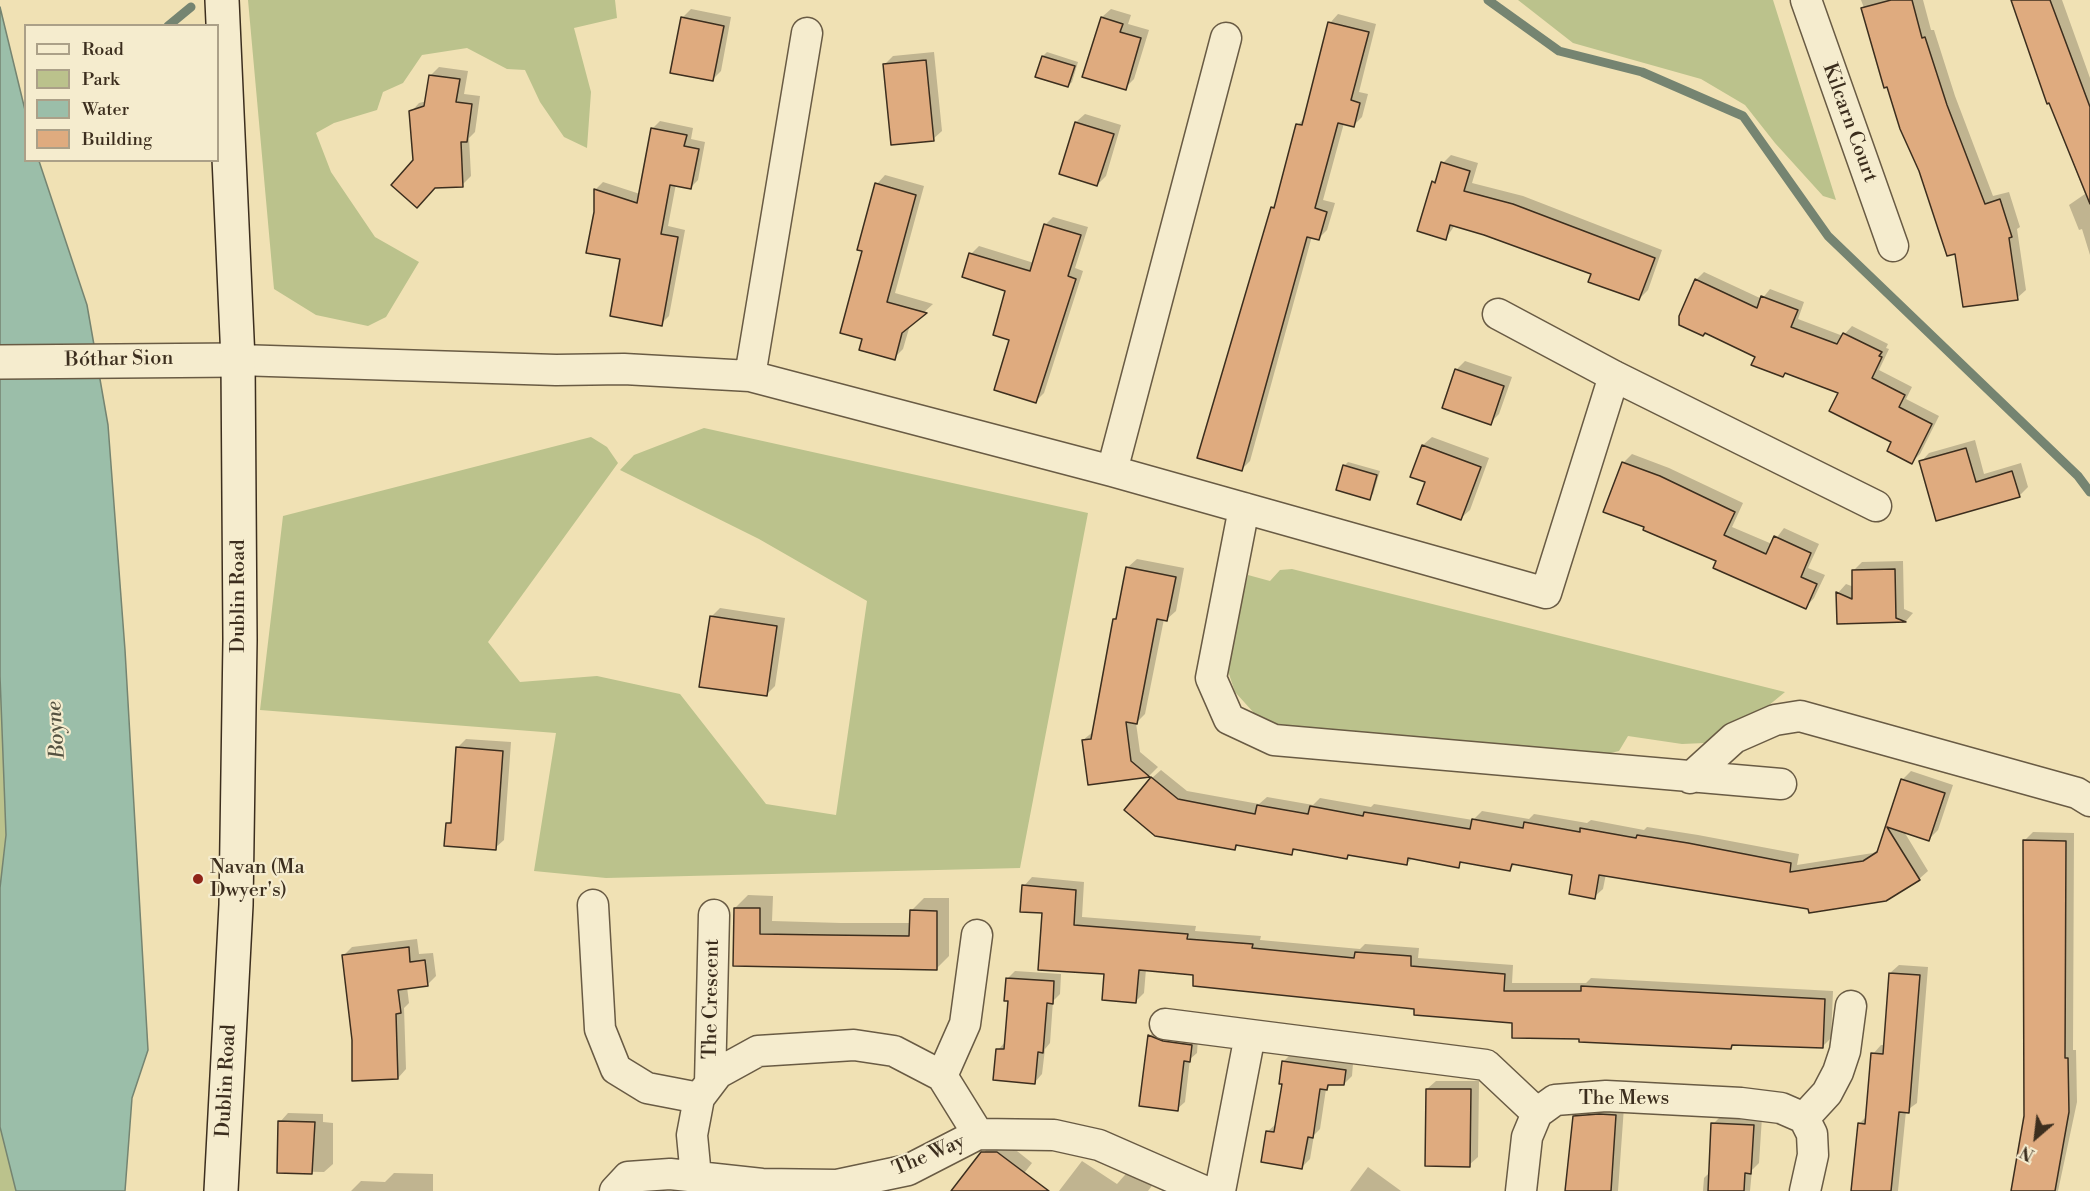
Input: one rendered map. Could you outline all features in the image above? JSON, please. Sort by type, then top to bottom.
[{"type":"main road","name":"Dublin Road","points":[[221,1191],[236,904],[240,640],[238,360],[222,0]]},
{"type":"main road","name":"Bóthar Sion","points":[[0,362],[238,360]]},
{"type":"street","name":"Kilcarn Court","points":[[1806,0],[1893,246]]},
{"type":"street","points":[[750,376],[807,33]]},
{"type":"street","points":[[1112,471],[1226,38]]},
{"type":"street","points":[[1498,314],[1614,376],[1876,506]]},
{"type":"street","points":[[238,360],[556,370],[624,369],[750,376],[1112,471],[1546,593],[1614,376]]},
{"type":"street","points":[[1244,508],[1211,678],[1229,719],[1274,740],[1690,778],[1781,784]]},
{"type":"street","points":[[1690,778],[1734,738],[1776,720],[1800,716],[2077,793],[2090,801]]},
{"type":"street","points":[[593,905],[600,1029],[616,1069],[647,1088],[704,1091]]},
{"type":"street","name":"The Crescent","points":[[696,1177],[692,1136],[704,1091],[714,915]]},
{"type":"street","points":[[977,935],[966,1024],[942,1076],[978,1134]]},
{"type":"street","points":[[1805,1191],[1813,1155],[1812,1134],[1804,1118],[1827,1093],[1838,1072],[1845,1051],[1851,1006]]},
{"type":"street","points":[[1165,1024],[1486,1065],[1537,1113],[1527,1137],[1521,1191]]},
{"type":"street","points":[[1220,1191],[1250,1035]]},
{"type":"street","name":"The Crescent","points":[[704,1091],[718,1073],[758,1052],[854,1045],[894,1051],[942,1076]]},
{"type":"street","name":"The Mews","points":[[1537,1113],[1555,1100],[1606,1096],[1741,1103],[1781,1108],[1804,1118]]},
{"type":"street","name":"The Way","points":[[615,1191],[628,1177],[670,1174],[762,1184],[837,1185],[908,1170],[978,1134],[1054,1135],[1099,1145],[1204,1191]]},
{"type":"green space","points":[[248,0],[615,0],[617,18],[574,28],[591,92],[587,148],[564,137],[540,102],[525,70],[507,69],[467,48],[422,55],[403,83],[383,92],[377,110],[334,123],[316,133],[331,172],[375,237],[419,262],[386,317],[368,326],[316,315],[274,289]]},
{"type":"green space","points":[[1518,0],[1773,0],[1836,200],[1823,196],[1775,143],[1745,105],[1701,79],[1573,43]]},
{"type":"green space","points":[[704,428],[1088,513],[1020,868],[606,878],[534,871],[556,733],[260,710],[283,516],[591,437],[607,447],[618,463],[488,642],[520,682],[597,676],[680,694],[766,804],[836,815],[867,601],[759,539],[620,470],[634,455]]},
{"type":"green space","points":[[1292,569],[1785,692],[1768,706],[1705,743],[1682,744],[1628,736],[1619,751],[1607,754],[1284,727],[1254,713],[1235,692],[1228,671],[1230,650],[1248,575],[1270,581],[1280,570]]},
{"type":"green space","points":[[0,676],[6,835],[0,888]]},
{"type":"green space","points":[[0,1127],[17,1186],[16,1191],[0,1191]]},
{"type":"water","name":"Boyne","points":[[0,7],[24,106],[24,162],[39,162],[87,305],[108,425],[125,650],[148,1050],[132,1098],[125,1191],[16,1191],[0,1127],[0,888],[6,835],[0,676]]},
{"type":"building","points":[[1891,0],[1912,0],[1922,38],[1925,37],[1947,105],[1985,204],[2000,199],[2012,237],[2009,238],[2018,300],[1963,307],[1955,254],[1947,256],[1919,171],[1900,129],[1887,87],[1884,88],[1861,8]]},
{"type":"building","points":[[2011,0],[2050,0],[2090,107],[2090,204],[2049,103],[2047,104]]},
{"type":"building","points":[[681,17],[724,26],[713,81],[670,73]]},
{"type":"building","points":[[1101,17],[1123,24],[1120,32],[1141,38],[1126,90],[1082,77]]},
{"type":"building","points":[[1328,22],[1369,32],[1351,100],[1360,103],[1354,127],[1338,123],[1315,208],[1327,212],[1319,240],[1307,237],[1242,471],[1197,458],[1271,207],[1274,208],[1296,124],[1302,125]]},
{"type":"building","points":[[1042,56],[1075,66],[1068,87],[1035,77]]},
{"type":"building","points":[[926,60],[934,141],[891,145],[883,64]]},
{"type":"building","points":[[429,75],[460,79],[456,102],[472,104],[467,142],[461,142],[463,187],[435,188],[417,208],[391,185],[413,160],[409,111],[424,106]]},
{"type":"building","points":[[1075,122],[1114,134],[1097,186],[1059,174]]},
{"type":"building","points":[[651,128],[687,135],[684,146],[699,149],[691,189],[670,185],[661,234],[678,237],[662,326],[610,316],[620,259],[586,253],[594,212],[594,189],[637,203]]},
{"type":"building","points":[[1441,162],[1470,171],[1464,191],[1513,204],[1655,258],[1639,300],[1588,282],[1591,274],[1484,235],[1450,225],[1446,240],[1417,231],[1432,181],[1435,183]]},
{"type":"building","points":[[875,183],[916,195],[887,302],[927,313],[902,333],[895,360],[859,350],[862,339],[840,333],[862,251],[857,250]]},
{"type":"building","points":[[1044,224],[1081,235],[1068,276],[1076,279],[1036,403],[994,390],[1009,340],[993,335],[1005,291],[962,277],[969,253],[1030,271]]},
{"type":"building","points":[[1695,279],[1757,308],[1761,296],[1798,310],[1791,327],[1837,344],[1843,333],[1882,352],[1872,378],[1905,395],[1899,407],[1932,424],[1912,464],[1887,451],[1891,442],[1829,411],[1838,393],[1785,373],[1783,377],[1751,365],[1755,357],[1705,333],[1703,336],[1679,325],[1679,316]]},
{"type":"building","points":[[1455,369],[1504,386],[1491,425],[1442,408]]},
{"type":"building","points":[[1422,445],[1481,467],[1461,520],[1417,504],[1425,482],[1410,477]]},
{"type":"building","points":[[1966,448],[1976,482],[2012,471],[2020,497],[1936,521],[1919,461]]},
{"type":"building","points":[[1622,462],[1660,476],[1735,512],[1724,535],[1766,554],[1774,536],[1811,553],[1801,577],[1817,584],[1806,609],[1713,568],[1716,561],[1643,530],[1644,527],[1603,512]]},
{"type":"building","points":[[1343,465],[1377,475],[1370,500],[1336,490]]},
{"type":"building","points":[[1126,567],[1176,577],[1167,621],[1157,619],[1137,724],[1126,722],[1131,761],[1150,777],[1088,785],[1082,740],[1091,739],[1113,619],[1116,619]]},
{"type":"building","points":[[1895,569],[1896,618],[1906,622],[1837,624],[1836,592],[1852,599],[1852,570]]},
{"type":"building","points":[[710,616],[777,626],[767,696],[699,687]]},
{"type":"building","points":[[456,747],[503,751],[496,850],[444,846],[446,823],[451,823]]},
{"type":"building","points":[[1151,777],[1178,799],[1255,814],[1257,805],[1308,814],[1310,806],[1363,816],[1364,812],[1470,829],[1472,819],[1523,828],[1524,822],[1580,832],[1580,828],[1636,838],[1637,835],[1688,843],[1791,863],[1790,872],[1863,861],[1877,852],[1901,779],[1945,793],[1929,841],[1887,827],[1920,880],[1886,901],[1809,913],[1808,909],[1599,875],[1595,899],[1569,894],[1572,875],[1512,864],[1510,871],[1460,862],[1459,868],[1408,858],[1407,865],[1348,855],[1347,859],[1293,849],[1292,855],[1236,845],[1235,850],[1155,836],[1124,810]]},
{"type":"building","points":[[2023,840],[2066,841],[2065,1058],[2068,1058],[2069,1112],[2055,1191],[2011,1191],[2024,1116]]},
{"type":"building","points":[[1022,885],[1076,890],[1074,925],[1188,934],[1187,939],[1253,944],[1252,948],[1354,958],[1355,952],[1411,956],[1411,966],[1505,974],[1504,991],[1581,991],[1581,986],[1825,999],[1823,1048],[1732,1045],[1731,1049],[1579,1042],[1579,1039],[1512,1038],[1512,1023],[1414,1015],[1414,1009],[1193,986],[1193,975],[1139,970],[1136,1003],[1102,1000],[1104,974],[1038,970],[1042,913],[1020,912]]},
{"type":"building","points":[[734,908],[760,908],[760,934],[827,935],[909,936],[910,910],[937,911],[937,970],[733,966]]},
{"type":"building","points":[[409,947],[410,962],[425,960],[428,986],[398,990],[401,1013],[396,1014],[398,1079],[352,1081],[352,1040],[342,955]]},
{"type":"building","points":[[1889,973],[1920,975],[1909,1113],[1899,1112],[1891,1191],[1851,1191],[1858,1123],[1865,1124],[1871,1053],[1883,1054]]},
{"type":"building","points":[[1006,978],[1054,981],[1053,1004],[1047,1003],[1043,1053],[1038,1052],[1035,1084],[993,1080],[996,1049],[1004,1049],[1008,1001],[1004,1001]]},
{"type":"building","points":[[1148,1035],[1163,1041],[1192,1045],[1190,1062],[1184,1061],[1178,1111],[1139,1106]]},
{"type":"building","points":[[1282,1061],[1346,1070],[1344,1085],[1328,1085],[1327,1090],[1320,1089],[1313,1138],[1308,1137],[1302,1169],[1261,1162],[1266,1131],[1274,1132],[1282,1084],[1279,1084]]},
{"type":"building","points":[[1426,1089],[1471,1089],[1470,1167],[1425,1166]]},
{"type":"building","points":[[1616,1115],[1611,1191],[1565,1191],[1573,1116]]},
{"type":"building","points":[[278,1121],[315,1122],[312,1174],[277,1173]]},
{"type":"building","points":[[1711,1123],[1754,1125],[1751,1174],[1745,1173],[1744,1191],[1708,1191]]},
{"type":"building","points":[[981,1152],[997,1152],[1049,1191],[951,1191]]},
{"type":"waterway","points":[[1488,0],[1559,51],[1642,72],[1743,116],[1828,236],[2078,476],[2090,492]]},
{"type":"waterway","points":[[170,24],[191,7]]},
{"type":"place","name":"Navan (Ma Dwyer's)","points":[[198,879]]}]
